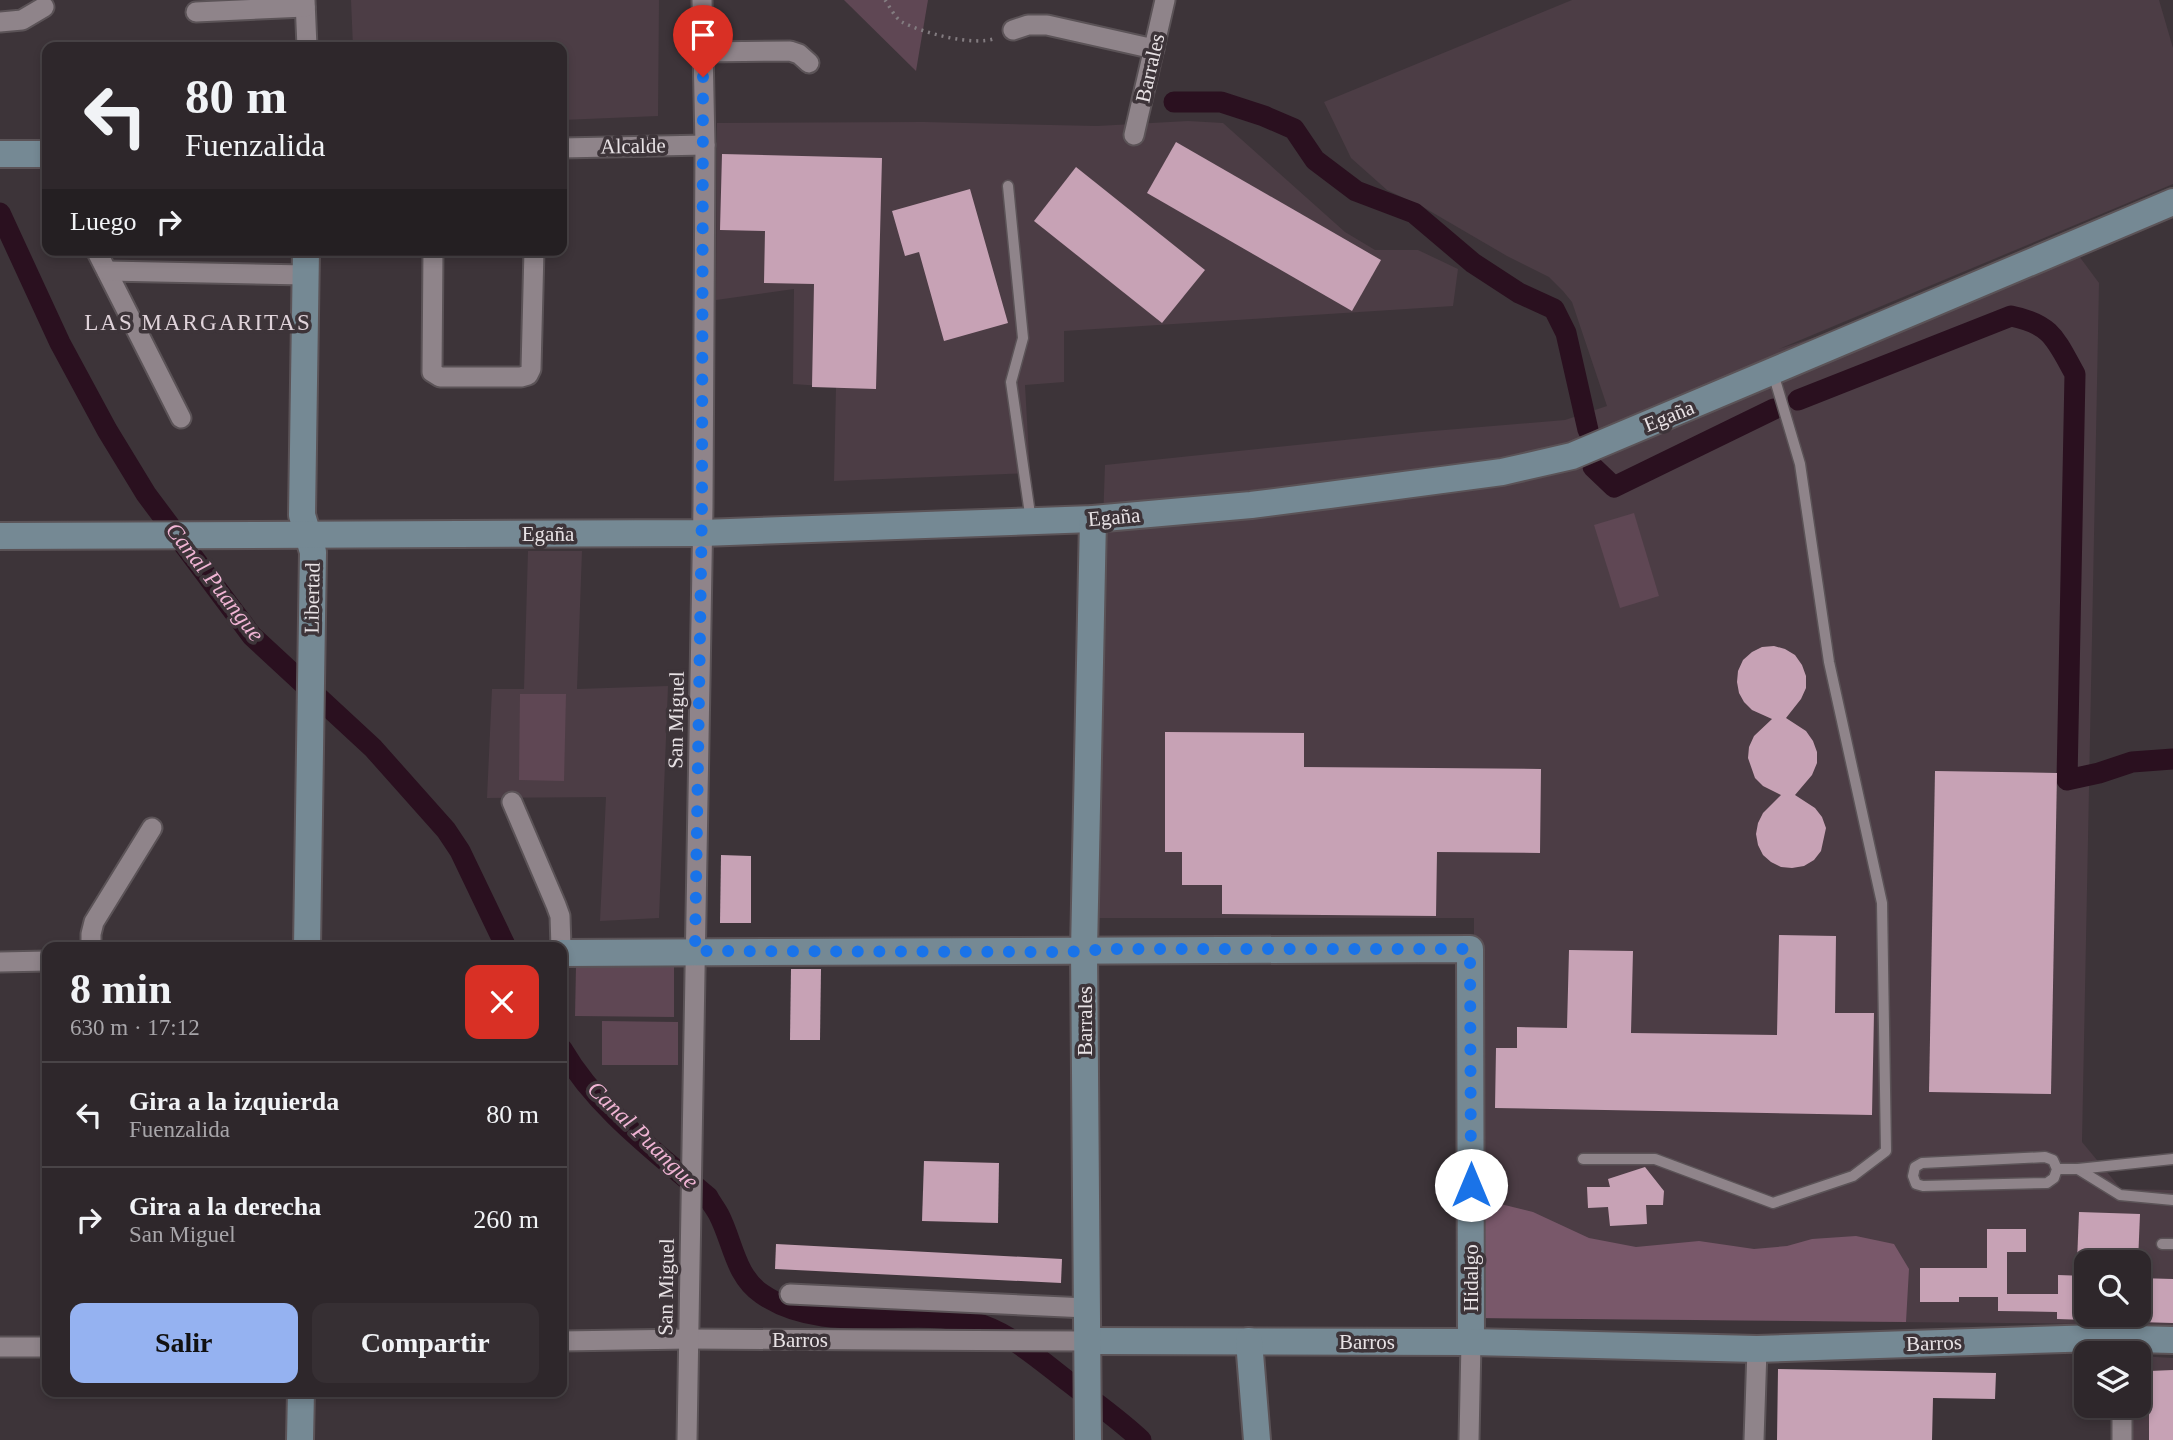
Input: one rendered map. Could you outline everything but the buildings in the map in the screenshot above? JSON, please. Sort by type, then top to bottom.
[{"type":"street","name":"San Miguel","points":[[687,1440],[702,533],[705,145],[702,0]]},
{"type":"street","name":"Barrales","points":[[1135,135],[1165,0]]},
{"type":"street","points":[[196,12],[305,4],[307,42]]},
{"type":"street","points":[[0,22],[22,20],[44,7]]},
{"type":"street","points":[[1013,30],[1028,25],[1047,25],[1154,49]]},
{"type":"street","points":[[702,52],[790,51],[800,54],[809,63]]},
{"type":"street","name":"Alcalde","points":[[567,148],[705,145]]},
{"type":"street","points":[[0,154],[42,154]]},
{"type":"street","name":"Egaña","points":[[0,536],[702,533],[1031,522],[1093,519],[1290,500],[1503,472],[1572,456],[2173,202]]},
{"type":"street","points":[[99,256],[181,418]]},
{"type":"street","points":[[433,256],[432,372],[440,377],[521,377],[528,375],[531,369],[534,256]]},
{"type":"street","points":[[107,271],[306,263]]},
{"type":"street","name":"Libertad","points":[[306,263],[302,515],[313,552],[307,942]]},
{"type":"street","name":"Barrales","points":[[1088,1440],[1084,951],[1093,519]]},
{"type":"street","points":[[512,802],[556,905],[561,942]]},
{"type":"street","points":[[92,942],[94,922],[152,828]]},
{"type":"street","name":"Hidalgo","points":[[1084,951],[1470,949],[1469,1440]]},
{"type":"street","points":[[567,953],[1084,951]]},
{"type":"street","points":[[0,962],[42,961]]},
{"type":"street","points":[[790,1294],[1087,1308]]},
{"type":"street","name":"Barros","points":[[2151,1343],[2173,1340]]},
{"type":"street","name":"Barros","points":[[567,1341],[1471,1342],[1758,1349],[2074,1346]]},
{"type":"street","points":[[1249,1341],[1257,1440]]},
{"type":"street","points":[[0,1347],[42,1347]]},
{"type":"street","points":[[1754,1440],[1758,1349]]},
{"type":"street","points":[[300,1440],[301,1397]]},
{"type":"street","points":[[2122,1418],[2122,1440]]},
{"type":"lane","points":[[1008,186],[1023,338],[1011,382],[1031,522]]},
{"type":"lane","points":[[1583,1159],[1655,1160],[1773,1203],[1853,1176],[1886,1151],[1882,903],[1829,662],[1800,464],[1773,373]]},
{"type":"lane","points":[[2045,1157],[2053,1160],[2057,1169],[2054,1178],[2046,1183],[1923,1186],[1916,1184],[1913,1176],[1915,1167],[1922,1163],[2045,1157]]},
{"type":"lane","points":[[2057,1169],[2173,1159]]},
{"type":"lane","points":[[2078,1169],[2120,1195],[2173,1199]]},
{"type":"path","points":[[886,0],[900,21],[951,38],[989,41],[1013,30]]},
{"type":"shaded area","points":[[351,0],[659,0],[658,116],[567,120],[567,42],[353,42]]},
{"type":"shaded area","points":[[844,0],[928,0],[916,71]]},
{"type":"shaded area","points":[[1572,0],[2159,0],[2173,48],[2173,184],[1779,349],[2076,252],[2099,283],[2082,1142],[2121,1189],[2173,1190],[2173,1328],[2151,1327],[2151,1250],[2074,1250],[2074,1324],[1474,1318],[1474,918],[1089,918],[1105,465],[1565,420],[1607,406],[1572,302],[1549,277],[1387,190],[1351,158],[1324,102]]},
{"type":"shaded area","points":[[1188,121],[1223,123],[1345,232],[1375,250],[1418,250],[1458,269],[1453,306],[1064,331],[1064,382],[1025,385],[1030,473],[834,481],[836,387],[793,384],[794,289],[716,300],[717,123],[924,122],[1097,126]]},
{"type":"shaded area","points":[[1634,513],[1659,596],[1620,608],[1594,525]]},
{"type":"shaded area","points":[[528,551],[582,551],[577,689],[668,686],[659,918],[600,921],[606,797],[487,798],[492,689],[524,689]]},
{"type":"shaded area","points":[[520,694],[566,694],[564,781],[519,780]]},
{"type":"shaded area","points":[[576,966],[674,967],[674,1017],[575,1016]]},
{"type":"shaded area","points":[[602,1021],[678,1022],[678,1065],[602,1065]]},
{"type":"shaded area","points":[[1472,1197],[1533,1212],[1589,1238],[1636,1247],[1699,1241],[1754,1249],[1787,1246],[1812,1239],[1856,1236],[1894,1244],[1909,1269],[1906,1322],[1474,1318]]},
{"type":"shaded area","points":[[2151,1357],[2173,1358],[2173,1440],[2126,1440],[2125,1418],[2151,1418]]},
{"type":"waterway","points":[[1174,102],[1221,102],[1294,129],[1315,160],[1356,191],[1414,213],[1473,263],[1519,293],[1554,309],[1566,333],[1588,430]]},
{"type":"waterway","name":"Canal Puangue","points":[[0,213],[60,343],[107,430],[146,494],[252,636],[373,748],[446,830],[460,851],[504,942]]},
{"type":"waterway","points":[[1798,400],[2011,316],[2036,324],[2051,335],[2075,374],[2067,780],[2132,762],[2173,759]]},
{"type":"waterway","points":[[1593,467],[1614,487],[1774,409]]},
{"type":"waterway","name":"Canal Puangue","points":[[567,1057],[592,1091],[629,1129],[708,1197],[724,1225],[740,1268],[753,1287],[762,1294],[786,1307],[811,1314],[864,1318],[945,1318],[985,1326],[1024,1347],[1141,1440]]},
{"type":"district","name":"LAS MARGARITAS","points":[[198,322]]},
{"type":"route","points":[[703,77],[705,145],[702,506],[695,951],[1470,949],[1471,1185]]}]
